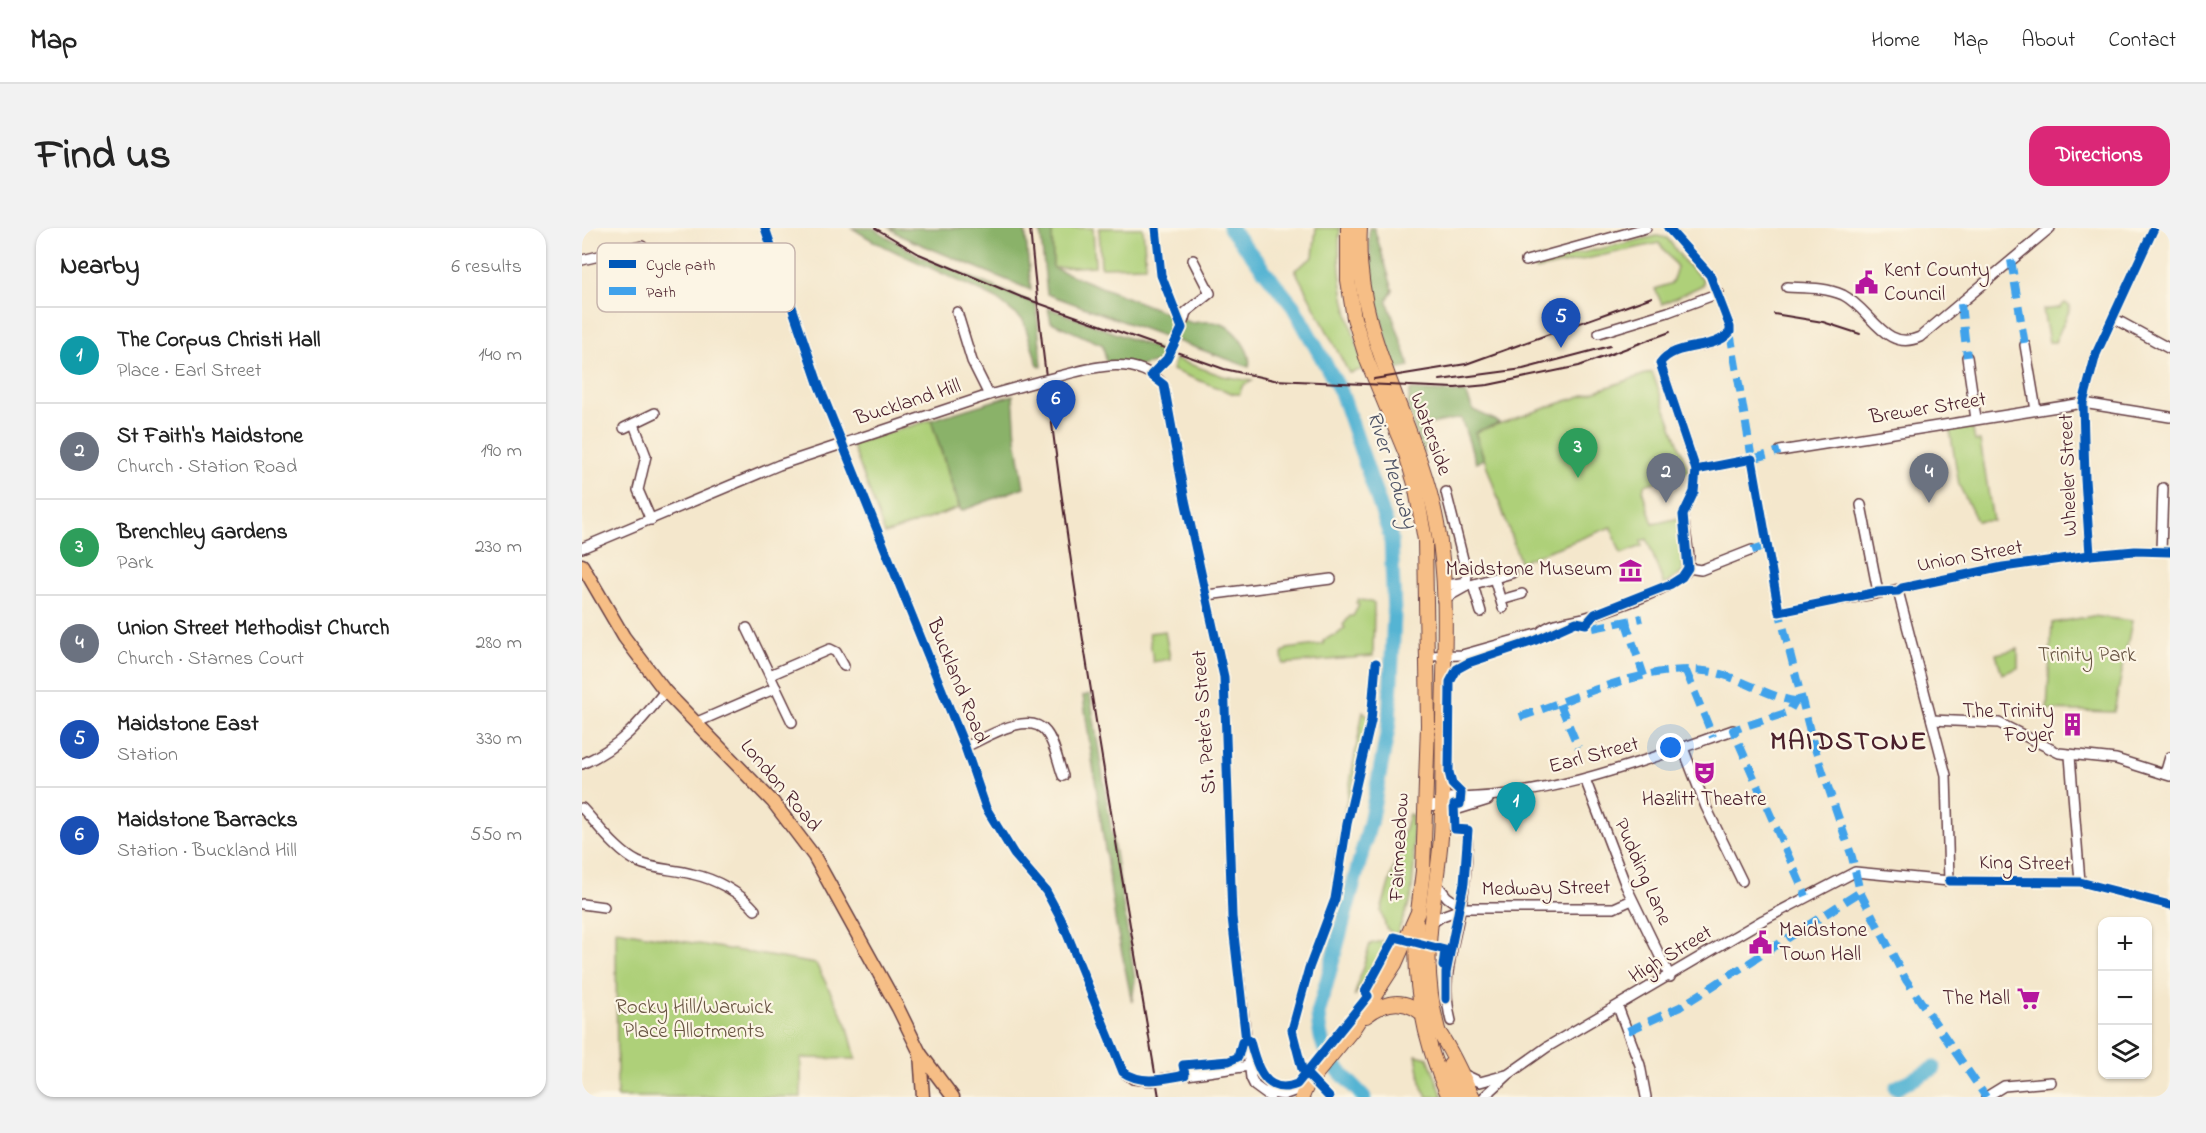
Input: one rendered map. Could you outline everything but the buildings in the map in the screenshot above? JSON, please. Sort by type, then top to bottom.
[{"type":"highway","name":"Waterside","points":[[1348,228],[1348,280],[1354,318],[1367,360],[1406,454],[1421,512],[1428,569],[1428,656]]},
{"type":"highway","name":"Waterside","points":[[1360,228],[1360,280],[1367,316],[1377,353],[1426,479],[1437,524],[1444,658]]},
{"type":"highway","name":"Fairmeadow","points":[[1354,1027],[1395,964],[1418,912],[1423,871],[1428,656]]},
{"type":"highway","name":"Fairmeadow","points":[[1441,1036],[1427,972],[1429,925],[1439,861],[1444,658]]},
{"type":"highway","points":[[1418,912],[1416,973],[1421,1013],[1433,1060],[1449,1097]]},
{"type":"highway","points":[[1305,1090],[1354,1027],[1387,1002],[1406,1003],[1421,1013],[1455,1057],[1473,1097]]},
{"type":"highway","points":[[1441,1036],[1460,1097]]},
{"type":"main road","name":"London Road","points":[[582,565],[624,637],[665,691],[694,723],[731,756],[773,802],[814,856],[898,1008],[920,1053],[948,1096]]},
{"type":"main road","name":"London Road","points":[[920,1053],[923,1097]]},
{"type":"street","name":"Buckland Road","points":[[765,228],[770,243]]},
{"type":"street","points":[[1526,261],[1646,228]]},
{"type":"street","points":[[1428,656],[1444,658],[1496,646],[1540,633],[1551,626],[1586,618],[1671,584],[1682,577],[1688,568],[1683,515],[1694,492],[1696,470],[1660,363],[1671,353],[1722,338],[1730,332],[1719,293],[1710,275],[1668,228]]},
{"type":"street","points":[[1787,287],[1826,288],[1845,296],[1860,307],[1886,334],[1902,342],[1911,341],[1920,337],[2050,228]]},
{"type":"street","name":"Wheeler Street","points":[[2090,555],[2083,403],[2096,354],[2154,228]]},
{"type":"street","points":[[582,260],[597,256]]},
{"type":"street","points":[[1183,322],[1186,312],[1210,293],[1193,260]]},
{"type":"street","points":[[1599,333],[1668,312],[1719,293]]},
{"type":"street","name":"Buckland Road","points":[[794,312],[819,386],[844,443],[965,747],[986,808],[1014,854],[1046,891],[1061,919],[1123,1072],[1132,1078],[1151,1081],[1249,1066]]},
{"type":"street","points":[[957,312],[972,361],[988,395]]},
{"type":"street","points":[[2113,318],[2170,349]]},
{"type":"street","points":[[2025,345],[2036,410]]},
{"type":"street","points":[[1967,357],[1976,419]]},
{"type":"street","name":"Buckland Hill","points":[[582,548],[779,465],[988,395],[1092,367],[1119,365],[1151,375]]},
{"type":"street","name":"St. Peter's Street","points":[[1151,375],[1164,385],[1185,500],[1224,677],[1232,917],[1251,1078],[1269,1097]]},
{"type":"street","name":"Brewer Street","points":[[1780,451],[2083,403],[2170,417]]},
{"type":"street","points":[[624,428],[655,412]]},
{"type":"street","points":[[634,424],[646,456],[638,490],[651,520]]},
{"type":"street","points":[[1696,470],[1752,459]]},
{"type":"street","points":[[2163,488],[2165,552]]},
{"type":"street","points":[[1446,492],[1469,584],[1481,612]]},
{"type":"street","points":[[1861,505],[1878,592]]},
{"type":"street","points":[[1688,568],[1701,570],[1752,550]]},
{"type":"street","name":"Union Street","points":[[1818,604],[1878,592],[1898,591],[2003,567],[2090,555],[2135,551],[2165,552]]},
{"type":"street","points":[[1442,593],[1512,573]]},
{"type":"street","points":[[1494,578],[1502,604],[1522,594]]},
{"type":"street","points":[[1207,595],[1331,579]]},
{"type":"street","points":[[1442,593],[1469,584]]},
{"type":"street","points":[[1898,591],[1932,720],[1948,793],[1949,881]]},
{"type":"street","points":[[747,628],[792,722]]},
{"type":"street","points":[[770,675],[830,649],[836,652],[844,666]]},
{"type":"street","points":[[694,723],[776,688]]},
{"type":"street","points":[[582,764],[599,757],[634,730],[665,691]]},
{"type":"street","points":[[1932,720],[1999,723],[2048,750],[2070,756],[2116,759],[2167,775],[2170,757]]},
{"type":"street","points":[[965,747],[1020,724],[1032,723],[1047,733],[1063,776]]},
{"type":"street","name":"Earl Street","points":[[1425,806],[1441,805],[1449,798],[1496,797],[1585,779],[1733,730]]},
{"type":"street","points":[[1683,748],[1706,807],[1742,881]]},
{"type":"street","points":[[2070,756],[2080,882]]},
{"type":"street","name":"Pudding Lane","points":[[1585,779],[1632,900],[1670,977]]},
{"type":"street","points":[[582,808],[630,858],[658,869],[692,873],[712,880],[747,901],[755,910]]},
{"type":"street","points":[[1452,1021],[1446,999],[1446,973],[1461,908],[1468,830]]},
{"type":"street","name":"King Street","points":[[1855,872],[1949,881],[2080,882],[2170,905]]},
{"type":"street","name":"High Street","points":[[1484,1097],[1509,1074],[1547,1047],[1763,921],[1855,872]]},
{"type":"street","name":"Medway Street","points":[[1435,882],[1447,897],[1461,908]]},
{"type":"street","points":[[747,901],[757,893]]},
{"type":"street","name":"Medway Street","points":[[1429,925],[1442,916],[1461,908],[1614,908],[1632,900]]},
{"type":"street","points":[[582,904],[604,907]]},
{"type":"street","points":[[1618,1007],[1640,1065],[1646,1097]]},
{"type":"street","name":"High Street","points":[[1461,1073],[1480,1082],[1509,1074]]},
{"type":"street","points":[[1986,1097],[2004,1086],[2051,1082]]},
{"type":"street","points":[[1261,1091],[1283,1095],[1305,1090]]},
{"type":"green space","points":[[852,228],[873,228],[921,257],[1036,304],[1042,366],[1038,365],[1023,320],[995,298],[875,242]]},
{"type":"green space","points":[[890,228],[1025,228],[1031,290],[903,237]]},
{"type":"green space","points":[[1040,228],[1052,228],[1053,268],[1192,323],[1210,322],[1226,326],[1243,344],[1249,356],[1249,367],[1047,294]]},
{"type":"green space","points":[[1052,228],[1093,228],[1095,266],[1053,268]]},
{"type":"green space","points":[[1099,228],[1143,228],[1146,266],[1101,267]]},
{"type":"green space","points":[[1316,228],[1340,228],[1341,283],[1348,317],[1364,369],[1349,373],[1295,270],[1313,257]]},
{"type":"green space","points":[[1369,228],[1374,228],[1393,290],[1387,300],[1410,367],[1395,370],[1377,300],[1371,264]]},
{"type":"green space","points":[[1657,236],[1667,238],[1687,265],[1703,279],[1703,285],[1662,304],[1655,289],[1672,283],[1677,267],[1659,243],[1536,270],[1528,263],[1542,257],[1546,261]]},
{"type":"green space","points":[[2065,303],[2070,306],[2069,311],[2055,342],[2049,342],[2043,310],[2059,308]]},
{"type":"green space","points":[[1048,308],[1166,352],[1158,362],[1138,366],[1106,362],[1103,345],[1051,322]]},
{"type":"green space","points":[[1175,359],[1223,376],[1252,381],[1243,385],[1239,394],[1234,394],[1172,370]]},
{"type":"green space","points":[[1652,372],[1689,472],[1644,485],[1643,493],[1653,524],[1680,518],[1683,572],[1664,585],[1647,539],[1641,541],[1642,546],[1621,554],[1611,527],[1520,562],[1475,432]]},
{"type":"green space","points":[[1410,390],[1466,393],[1473,410],[1497,421],[1499,423],[1475,432],[1484,459],[1476,463],[1461,418],[1420,426],[1427,451],[1422,453],[1408,408]]},
{"type":"green space","points":[[1013,395],[1016,438],[1024,487],[961,511],[931,420]]},
{"type":"green space","points":[[931,420],[959,508],[885,534],[852,444]]},
{"type":"green space","points":[[1972,425],[1975,441],[1980,441],[1993,521],[1977,521],[1959,485],[1950,430]]},
{"type":"green space","points":[[1358,599],[1374,603],[1373,656],[1283,664],[1282,654],[1287,649],[1324,644],[1323,641],[1335,636],[1345,628],[1343,625],[1350,616],[1353,616],[1359,605],[1356,603]]},
{"type":"green space","name":"Trinity Park","points":[[2093,616],[2132,621],[2114,712],[2047,710],[2052,623]]},
{"type":"green space","points":[[1165,631],[1170,659],[1153,662],[1149,633]]},
{"type":"green space","points":[[2018,649],[2018,668],[2002,674],[1996,654]]},
{"type":"green space","points":[[1090,694],[1135,980],[1132,1002],[1115,919],[1083,696]]},
{"type":"green space","points":[[1363,711],[1369,717],[1343,827],[1338,878],[1333,875]]},
{"type":"green space","points":[[1409,814],[1412,815],[1414,865],[1411,899],[1396,936],[1386,928],[1381,911]]},
{"type":"green space","name":"Rocky Hill/Warwick Place Allotments","points":[[616,930],[816,964],[847,1024],[856,1059],[801,1058],[801,1097],[617,1097]]},
{"type":"green space","points":[[1392,939],[1354,997],[1370,944]]},
{"type":"green space","points":[[1416,1055],[1428,1058],[1443,1097],[1428,1097],[1422,1088]]},
{"type":"waterway","name":"River Medway","points":[[1230,228],[1293,306],[1341,392],[1391,538],[1394,614],[1389,724],[1370,823],[1318,1014],[1319,1029],[1326,1052],[1331,1061],[1364,1097]]},
{"type":"waterway","points":[[1896,1088],[1934,1068]]},
{"type":"railway","points":[[875,228],[919,254],[1021,297],[1224,369],[1274,380],[1455,388],[1488,385],[1579,366],[1670,332]]},
{"type":"railway","points":[[1030,228],[1041,337],[1070,555],[1159,1097]]},
{"type":"railway","points":[[1374,379],[1466,364],[1652,297]]},
{"type":"railway","points":[[1774,314],[1823,322],[1860,334]]},
{"type":"railway","points":[[1440,380],[1523,369],[1610,346]]},
{"type":"marked path","points":[[2011,260],[2025,345]]},
{"type":"marked path","points":[[1961,304],[1967,357]]},
{"type":"marked path","points":[[1730,332],[1753,465]]},
{"type":"marked path","points":[[1752,459],[1780,451]]},
{"type":"marked path","points":[[1752,550],[1767,545]]},
{"type":"marked path","points":[[1778,606],[1813,743],[1852,857],[1860,892],[1906,980],[1986,1097]]},
{"type":"marked path","points":[[1593,628],[1642,618]]},
{"type":"marked path","points":[[1625,620],[1644,676]]},
{"type":"marked path","points":[[1520,717],[1639,676],[1689,670],[1712,672],[1733,678],[1776,696],[1795,701]]},
{"type":"marked path","points":[[1686,671],[1713,737]]},
{"type":"marked path","points":[[1801,700],[1795,701],[1789,712],[1733,730],[1806,896]]},
{"type":"marked path","points":[[1560,704],[1578,747]]},
{"type":"marked path","points":[[1628,1031],[1680,1007],[1860,892]]},
{"type":"cycle path","points":[[765,228],[770,243]]},
{"type":"cycle path","points":[[1156,228],[1161,275],[1182,328],[1167,359],[1151,375],[1164,385],[1185,500],[1224,677],[1232,917],[1246,1041]]},
{"type":"cycle path","points":[[1446,999],[1446,973],[1464,883],[1468,830],[1455,829],[1454,805],[1460,804],[1461,793],[1452,784],[1449,772],[1450,682],[1457,669],[1468,663],[1534,641],[1576,622],[1586,624],[1595,614],[1671,584],[1682,577],[1688,568],[1683,515],[1694,492],[1696,470],[1660,363],[1675,352],[1723,338],[1730,332],[1730,327],[1710,275],[1668,228]]},
{"type":"cycle path","points":[[2090,555],[2083,403],[2096,354],[2154,228]]},
{"type":"cycle path","points":[[794,312],[819,386],[965,747],[986,808],[1014,854],[1046,891],[1061,919],[1123,1072],[1145,1080],[1185,1075],[1183,1065],[1229,1061],[1238,1057],[1242,1042],[1246,1041]]},
{"type":"cycle path","points":[[1696,470],[1752,459],[1779,612],[1878,592],[1898,591],[1902,588],[2003,567],[2090,555],[2135,551],[2170,552]]},
{"type":"cycle path","points":[[1329,1097],[1302,1069],[1292,1030],[1309,968],[1335,899],[1347,824],[1371,721],[1376,663]]},
{"type":"cycle path","points":[[1949,881],[2080,882],[2170,905]]},
{"type":"cycle path","points":[[1246,1041],[1250,1041],[1259,1069],[1270,1082],[1286,1087],[1297,1084],[1368,996],[1365,992],[1395,937],[1445,950],[1443,966]]},
{"type":"place","name":"Kent County Council","points":[[1866,283]]},
{"type":"place","name":"Maidstone East","points":[[1561,348]]},
{"type":"place","name":"Maidstone Barracks","points":[[1056,430]]},
{"type":"place","name":"Brenchley Gardens","points":[[1578,478]]},
{"type":"place","name":"St Faith's Maidstone","points":[[1666,503]]},
{"type":"place","name":"Union Street Methodist Church","points":[[1929,503]]},
{"type":"place","name":"Maidstone Museum","points":[[1630,570]]},
{"type":"place","name":"The Trinity Foyer","points":[[2072,724]]},
{"type":"place","name":"Hazlitt Theatre","points":[[1704,772]]},
{"type":"place","name":"The Corpus Christi Hall","points":[[1516,832]]},
{"type":"place","name":"Maidstone Town Hall","points":[[1761,943]]},
{"type":"place","name":"The Mall","points":[[2028,999]]},
{"type":"district","name":"MAIDSTONE","points":[[1849,742]]}]
